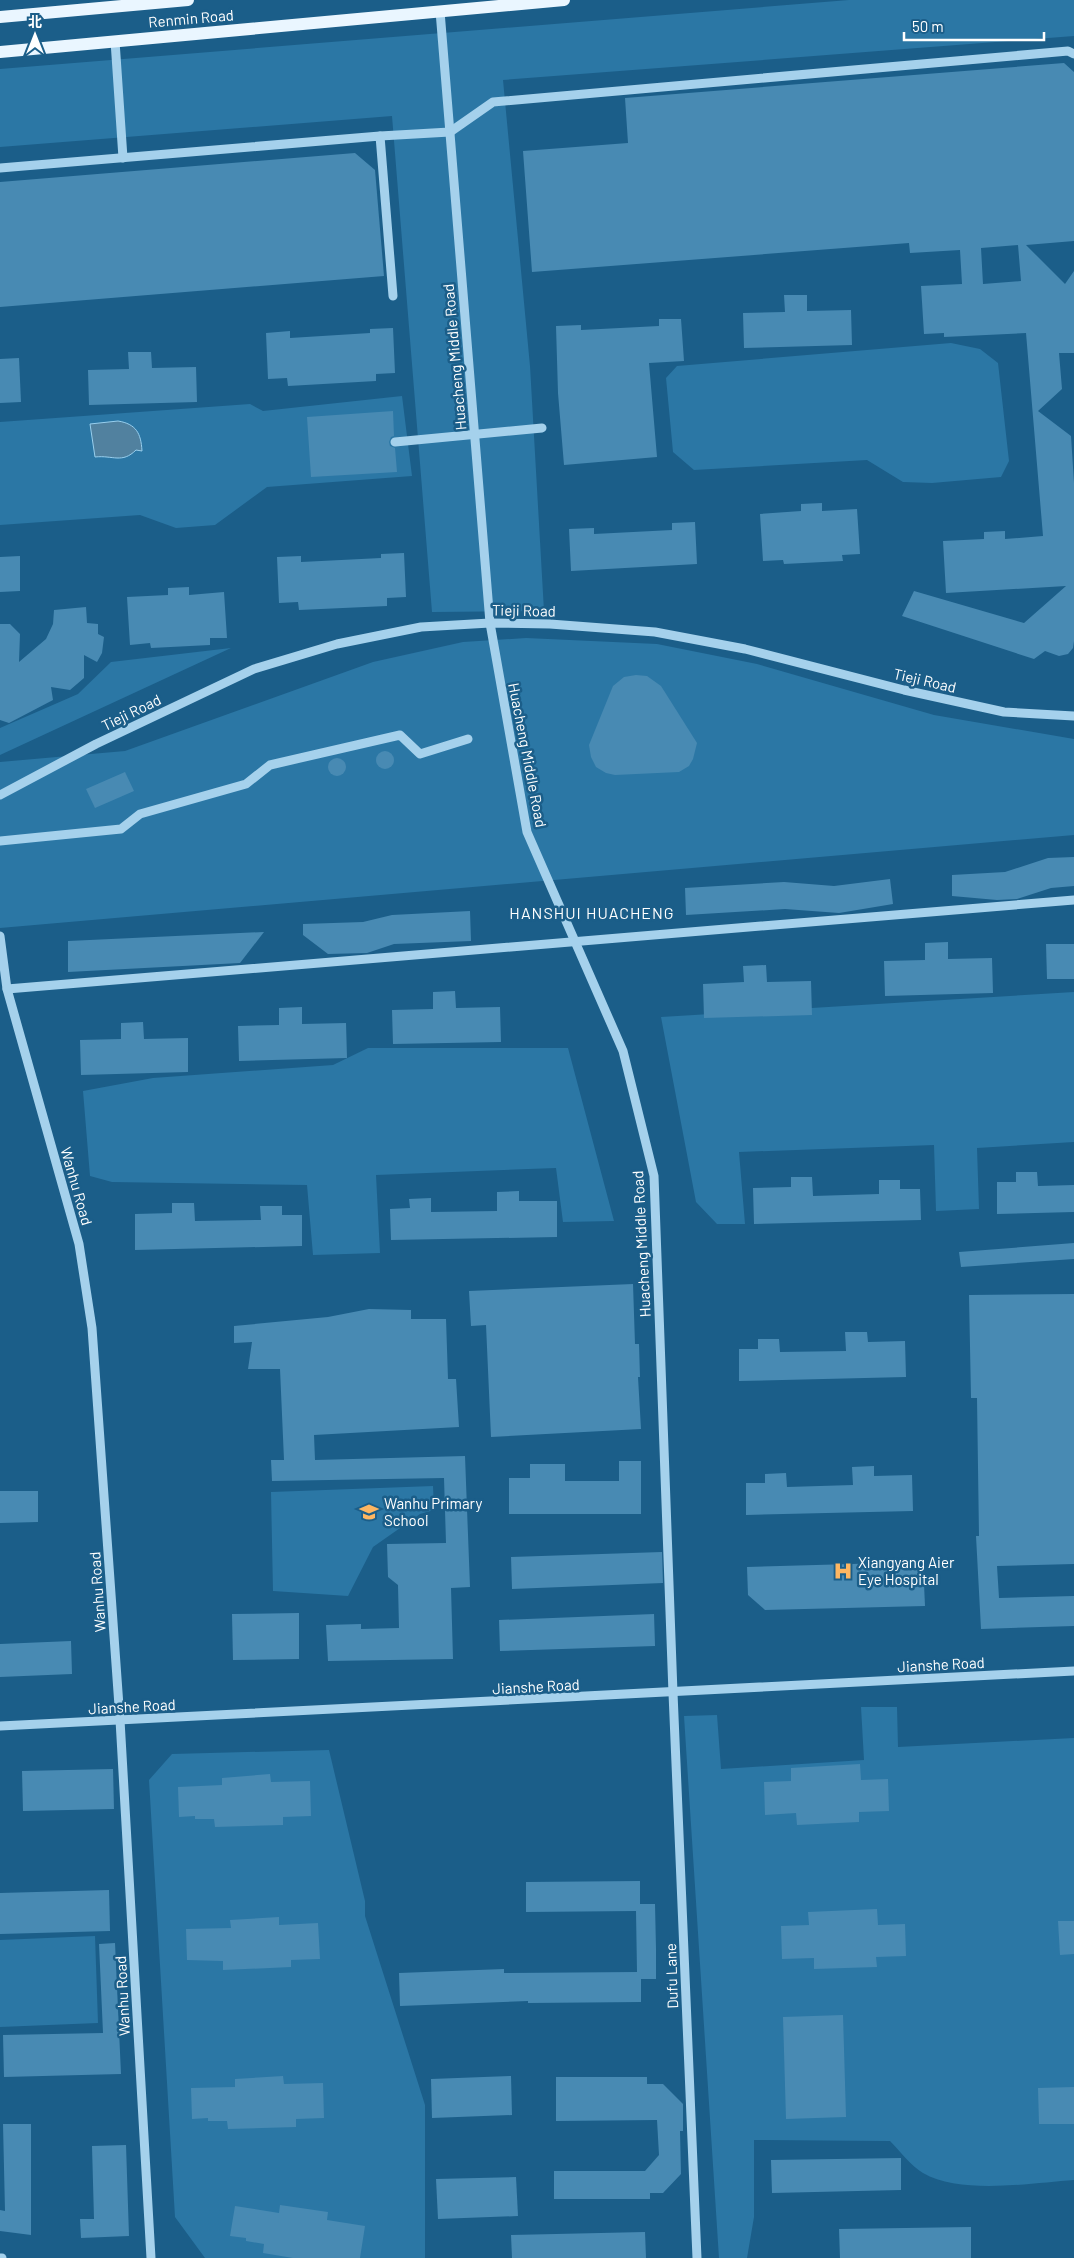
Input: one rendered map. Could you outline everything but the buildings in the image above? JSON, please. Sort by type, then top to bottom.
[{"type":"main road","name":"Renmin Road","points":[[0,17],[188,0]]},
{"type":"main road","name":"Renmin Road","points":[[0,52],[564,0]]},
{"type":"street","name":"Huacheng Middle Road","points":[[440,11],[490,623],[527,832],[623,1051],[654,1176],[672,1693]]},
{"type":"street","points":[[116,41],[123,158]]},
{"type":"street","points":[[0,168],[380,136],[450,132],[493,102],[1068,51],[1074,54]]},
{"type":"street","points":[[380,136],[393,296]]},
{"type":"street","points":[[395,442],[542,428]]},
{"type":"street","name":"Tieji Road","points":[[0,795],[96,744],[254,669],[337,644],[421,627],[490,623],[550,624],[655,632],[745,649],[904,690],[1004,712],[1074,716]]},
{"type":"street","points":[[0,841],[121,829],[140,814],[246,784],[270,765],[347,746],[400,735],[420,754],[468,739]]},
{"type":"street","points":[[7,989],[1074,900]]},
{"type":"street","name":"Wanhu Road","points":[[0,936],[7,989],[79,1244],[92,1328],[120,1720],[151,2258]]},
{"type":"street","name":"Jianshe Road","points":[[0,1726],[1074,1671]]},
{"type":"street","name":"Dufu Lane","points":[[672,1693],[697,2258]]},
{"type":"shaded area","points":[[849,0],[1074,0],[1074,36],[503,80],[530,366],[544,611],[432,612],[392,116],[0,147],[0,69]]},
{"type":"shaded area","points":[[951,343],[980,349],[998,363],[1009,461],[1001,477],[932,483],[903,482],[867,460],[694,470],[673,452],[666,378],[677,366]]},
{"type":"shaded area","points":[[402,396],[412,476],[267,487],[215,525],[176,528],[140,515],[0,525],[0,422],[250,404],[263,411]]},
{"type":"shaded area","points":[[118,421],[129,424],[136,430],[139,434],[142,451],[136,450],[122,458],[95,457],[90,424]]},
{"type":"shaded area","points":[[526,638],[657,644],[757,664],[934,715],[1074,739],[1074,835],[0,928],[0,762],[125,751],[373,662],[463,642]]},
{"type":"shaded area","points":[[231,648],[0,755],[0,728],[78,694],[111,662]]},
{"type":"shaded area","points":[[1074,992],[1074,1142],[977,1148],[979,1209],[936,1211],[934,1145],[739,1152],[745,1224],[717,1224],[696,1202],[661,1017]]},
{"type":"shaded area","points":[[368,1048],[568,1048],[614,1221],[563,1222],[556,1168],[376,1175],[380,1253],[313,1255],[307,1185],[112,1182],[90,1176],[83,1091],[153,1078],[333,1065]]},
{"type":"shaded area","points":[[433,1486],[434,1510],[420,1514],[373,1547],[348,1596],[273,1591],[271,1492]]},
{"type":"shaded area","points":[[861,1707],[897,1707],[898,1747],[1074,1738],[1074,2180],[997,2186],[957,2184],[939,2180],[923,2173],[890,2141],[754,2140],[754,2217],[747,2258],[719,2258],[684,1716],[717,1715],[721,1769],[864,1760]]},
{"type":"shaded area","points":[[329,1750],[365,1901],[365,1916],[425,2105],[425,2258],[205,2258],[175,2217],[149,1780],[172,1754]]},
{"type":"shaded area","points":[[95,1936],[98,2023],[0,2027],[0,1940]]},
{"type":"place","name":"Wanhu Primary School","points":[[369,1512]]},
{"type":"place","name":"Xiangyang Aier Eye Hospital","points":[[843,1571]]},
{"type":"district","name":"HANSHUI HUACHENG","points":[[592,912]]}]
